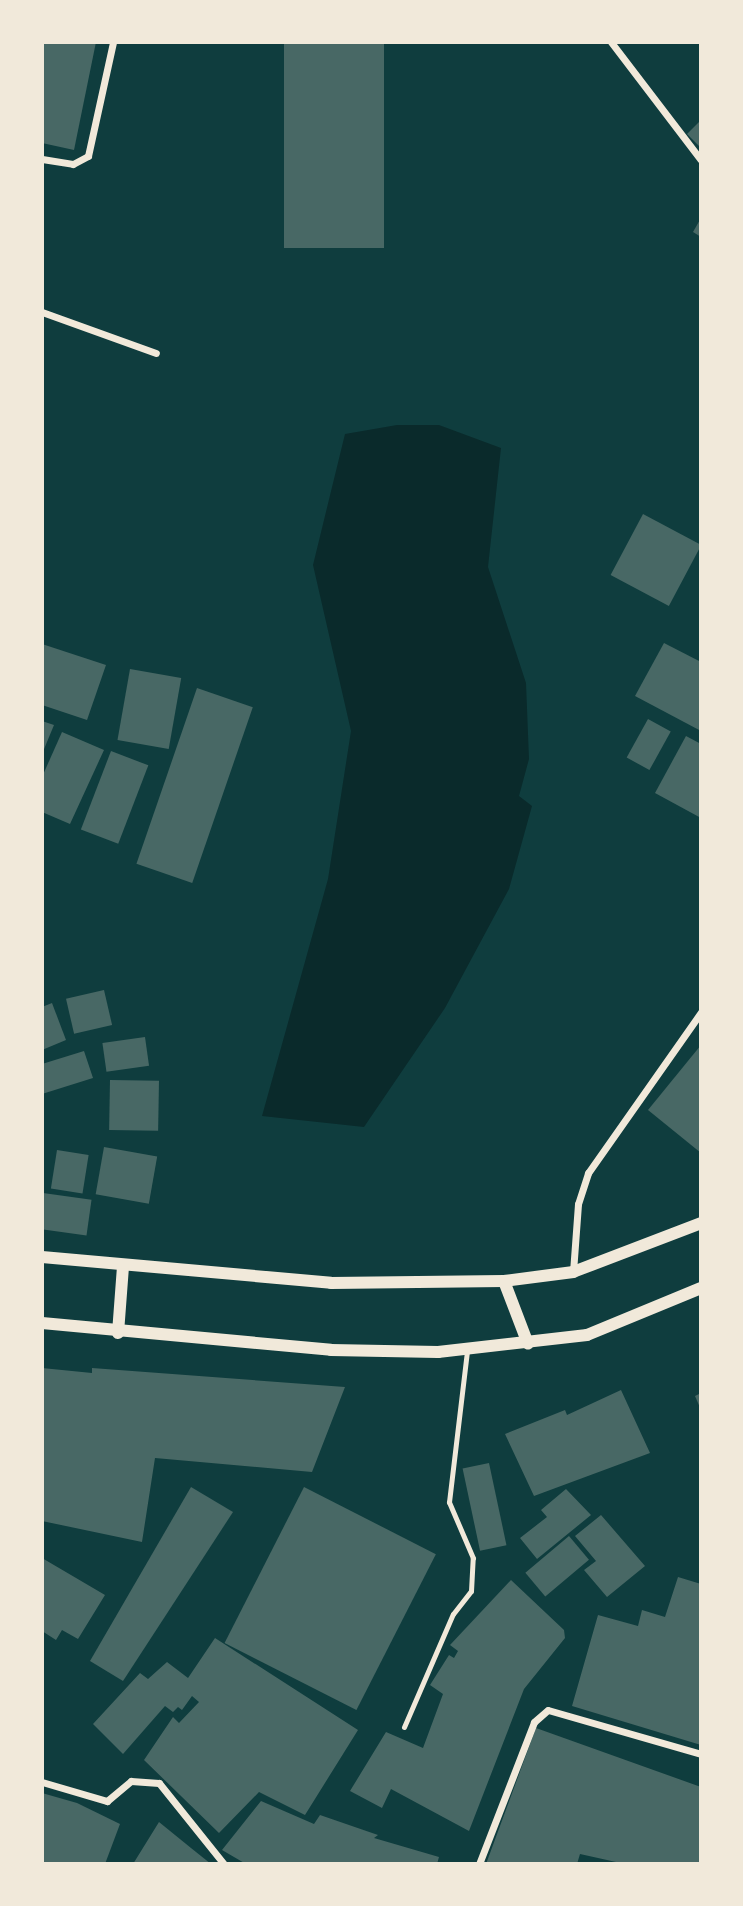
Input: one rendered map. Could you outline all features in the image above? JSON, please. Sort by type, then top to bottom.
[{"type":"street","points":[[42,159],[73,164],[88,156],[113,42]]},
{"type":"street","points":[[611,42],[701,160]]},
{"type":"street","points":[[42,312],[156,354]]},
{"type":"street","points":[[573,1272],[578,1204],[588,1174],[701,1012]]},
{"type":"street","points":[[42,1257],[331,1283],[504,1281],[573,1272],[701,1223]]},
{"type":"street","points":[[118,1333],[123,1266]]},
{"type":"street","points":[[504,1281],[528,1344]]},
{"type":"street","points":[[42,1323],[118,1333],[331,1350],[468,1350],[587,1335],[701,1288]]},
{"type":"street","points":[[479,1864],[534,1722],[548,1710],[701,1754]]},
{"type":"street","points":[[42,1782],[107,1801],[131,1781],[159,1783],[224,1864]]},
{"type":"lane","points":[[404,1727],[453,1614],[471,1591],[473,1558],[449,1502],[468,1350]]},
{"type":"water","points":[[397,425],[439,425],[501,448],[488,567],[526,683],[529,759],[519,796],[532,806],[509,889],[445,1008],[364,1127],[262,1116],[328,879],[351,731],[313,565],[345,434]]},
{"type":"building","points":[[42,42],[96,42],[74,150],[42,143]]},
{"type":"building","points":[[284,42],[384,42],[384,248],[284,248]]},
{"type":"building","points":[[701,120],[701,148],[687,134]]},
{"type":"building","points":[[701,218],[701,237],[693,232]]},
{"type":"building","points":[[643,514],[701,545],[669,606],[611,575]]},
{"type":"building","points":[[664,643],[701,662],[701,731],[635,696]]},
{"type":"building","points":[[42,644],[106,665],[87,720],[42,705]]},
{"type":"building","points":[[130,669],[181,678],[169,749],[117,740]]},
{"type":"building","points":[[197,688],[253,707],[192,883],[136,864]]},
{"type":"building","points":[[648,719],[671,732],[649,770],[627,757]]},
{"type":"building","points":[[42,721],[54,725],[42,754]]},
{"type":"building","points":[[62,732],[104,750],[70,824],[42,812],[42,777]]},
{"type":"building","points":[[686,736],[701,744],[701,818],[655,793]]},
{"type":"building","points":[[111,751],[148,765],[118,844],[81,829]]},
{"type":"building","points":[[104,990],[112,1025],[74,1034],[66,999]]},
{"type":"building","points":[[52,1003],[66,1040],[42,1050],[42,1007]]},
{"type":"building","points":[[145,1037],[149,1066],[106,1072],[102,1043]]},
{"type":"building","points":[[701,1045],[701,1153],[648,1110]]},
{"type":"building","points":[[84,1051],[93,1078],[42,1094],[42,1064]]},
{"type":"building","points":[[110,1080],[159,1081],[158,1131],[109,1130]]},
{"type":"building","points":[[104,1147],[157,1156],[149,1204],[96,1194]]},
{"type":"building","points":[[57,1150],[89,1155],[83,1194],[51,1189]]},
{"type":"building","points":[[43,1193],[92,1200],[87,1235],[42,1229]]},
{"type":"building","points":[[42,1368],[92,1373],[92,1368],[345,1387],[312,1472],[155,1458],[142,1542],[42,1521]]},
{"type":"building","points":[[621,1390],[650,1453],[534,1496],[505,1434],[565,1410],[567,1415]]},
{"type":"building","points":[[701,1393],[701,1410],[695,1396]]},
{"type":"building","points":[[489,1463],[506,1545],[480,1551],[463,1469]]},
{"type":"building","points":[[191,1487],[233,1512],[123,1681],[90,1661]]},
{"type":"building","points":[[304,1487],[436,1554],[356,1710],[225,1643]]},
{"type":"building","points":[[566,1489],[591,1515],[537,1559],[520,1538],[547,1517],[541,1510]]},
{"type":"building","points":[[601,1515],[645,1566],[607,1597],[584,1570],[596,1561],[575,1536]]},
{"type":"building","points":[[569,1536],[589,1560],[545,1596],[525,1573]]},
{"type":"building","points":[[42,1558],[105,1595],[78,1639],[62,1630],[56,1640],[42,1631]]},
{"type":"building","points":[[678,1577],[701,1584],[701,1745],[572,1706],[598,1615],[638,1626],[642,1610],[665,1617]]},
{"type":"building","points":[[511,1580],[564,1630],[565,1638],[524,1689],[469,1831],[391,1789],[382,1808],[350,1791],[386,1732],[423,1748],[443,1694],[430,1685],[449,1655],[454,1658],[458,1651],[450,1645]]},
{"type":"building","points":[[215,1638],[358,1730],[305,1815],[259,1792],[219,1833],[144,1760],[173,1717],[179,1723],[199,1702],[192,1696],[182,1710],[178,1707],[173,1712],[165,1706],[123,1754],[93,1724],[140,1673],[148,1679],[167,1662],[188,1678]]},
{"type":"building","points":[[536,1728],[701,1787],[701,1864],[625,1864],[580,1854],[577,1864],[486,1864]]},
{"type":"building","points":[[42,1793],[77,1803],[120,1824],[105,1864],[42,1864]]},
{"type":"building","points":[[261,1801],[314,1824],[320,1815],[378,1835],[374,1838],[439,1857],[437,1864],[246,1864],[222,1850]]},
{"type":"building","points":[[159,1822],[191,1848],[211,1864],[133,1864]]}]
